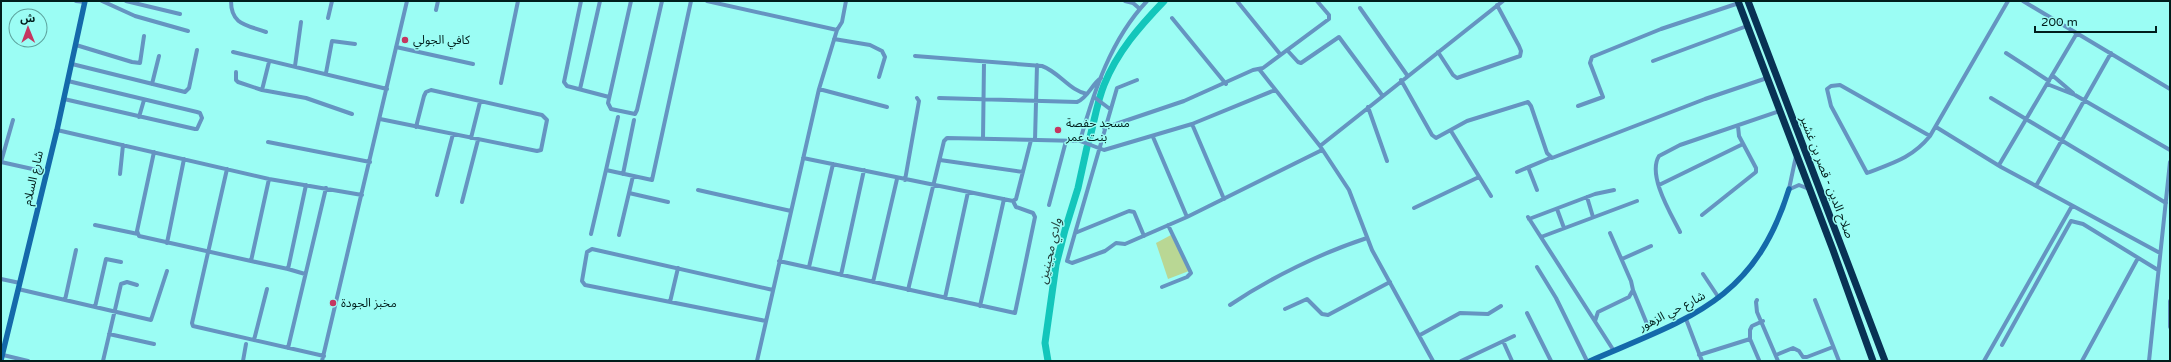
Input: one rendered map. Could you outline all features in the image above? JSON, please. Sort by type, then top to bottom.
[{"type":"highway","name":"صلاح الدين - قصر بن غشير","points":[[1748,1],[1885,361]]},
{"type":"highway","points":[[1738,2],[1811,191],[1873,361]]},
{"type":"main road","name":"شارع السلام","points":[[2,358],[64,99],[85,1]]},
{"type":"main road","name":"شارع حي الزهور","points":[[1591,361],[1686,319],[1719,298],[1744,276],[1765,249],[1780,217],[1789,189]]},
{"type":"street","points":[[76,1],[85,1]]},
{"type":"street","points":[[102,1],[135,16],[188,31]]},
{"type":"street","points":[[126,1],[180,14]]},
{"type":"street","points":[[231,1],[231,11],[238,22],[266,32]]},
{"type":"street","points":[[328,18],[332,1]]},
{"type":"street","points":[[322,361],[408,1]]},
{"type":"street","points":[[436,10],[438,1]]},
{"type":"street","points":[[501,83],[518,1]]},
{"type":"street","points":[[581,1],[564,82],[567,86],[609,97]]},
{"type":"street","points":[[580,89],[600,1]]},
{"type":"street","points":[[631,1],[609,97],[610,108],[630,114],[636,113],[662,1]]},
{"type":"street","points":[[606,170],[652,180],[691,1]]},
{"type":"street","points":[[706,1],[837,30]]},
{"type":"street","points":[[733,7],[734,1]]},
{"type":"street","points":[[757,361],[819,89],[837,30],[842,22],[846,1]]},
{"type":"street","points":[[1125,1],[1133,3],[1140,9]]},
{"type":"street","points":[[1080,141],[1101,78],[1116,44],[1140,9],[1148,1]]},
{"type":"street","points":[[1237,1],[1280,54]]},
{"type":"street","points":[[1104,128],[1184,101],[1226,84],[1253,70],[1259,69],[1329,19],[1329,15],[1317,1]]},
{"type":"street","points":[[1137,80],[1117,88],[1104,128],[1067,259],[1070,264],[1105,251],[1116,244],[1125,244],[1187,218],[1321,148],[1368,106],[1502,1]]},
{"type":"street","points":[[1930,136],[1840,85],[1831,86],[1827,89],[1831,106],[1867,173],[1904,159],[1919,149],[1930,136],[1936,127],[2008,1]]},
{"type":"street","points":[[2023,1],[2170,89]]},
{"type":"street","points":[[1578,106],[1603,97],[1590,63],[1592,57],[1661,29],[1738,2]]},
{"type":"street","points":[[1438,52],[1453,75],[1457,78],[1520,56],[1520,46],[1497,5]]},
{"type":"street","points":[[1360,8],[1407,75]]},
{"type":"street","points":[[1172,18],[1226,84]]},
{"type":"street","points":[[295,66],[301,22]]},
{"type":"street","points":[[1653,61],[1747,26]]},
{"type":"street","points":[[2000,165],[2077,33]]},
{"type":"street","points":[[76,45],[132,62],[140,63],[144,36]]},
{"type":"street","points":[[1287,50],[1298,62],[1301,63],[1339,37],[1382,95]]},
{"type":"street","points":[[834,39],[876,47],[882,51],[885,57],[879,77]]},
{"type":"street","points":[[326,73],[332,41],[355,44]]},
{"type":"street","points":[[396,47],[473,64]]},
{"type":"street","points":[[72,64],[187,91],[197,50]]},
{"type":"street","points":[[233,52],[269,62],[274,61],[387,89]]},
{"type":"street","points":[[2006,53],[2048,83],[2084,100],[2170,150]]},
{"type":"street","points":[[2036,186],[2111,53]]},
{"type":"street","points":[[152,84],[159,56]]},
{"type":"street","points":[[915,56],[1037,65],[1054,71],[1079,91],[1086,94]]},
{"type":"street","points":[[262,90],[269,62]]},
{"type":"street","points":[[983,140],[984,62]]},
{"type":"street","points":[[779,260],[1012,313],[1017,311],[1036,217],[1033,213],[1016,207],[1014,201],[1016,199],[1033,140],[1037,65]]},
{"type":"street","points":[[1259,69],[1321,148],[1349,190],[1367,238],[1433,361]]},
{"type":"street","points":[[236,72],[236,80],[238,82],[262,90],[306,98],[352,114]]},
{"type":"street","points":[[2052,75],[2074,95]]},
{"type":"street","points":[[939,98],[1077,102],[1083,99],[1093,84],[1101,78]]},
{"type":"street","points":[[1517,172],[1705,99],[1767,78]]},
{"type":"street","points":[[1401,80],[1432,135],[1438,138],[1467,121],[1528,102],[1550,158]]},
{"type":"street","points":[[64,99],[195,129],[198,129],[202,118],[200,113],[197,112],[68,81]]},
{"type":"street","points":[[819,89],[887,107]]},
{"type":"street","points":[[380,119],[416,127],[453,134],[478,140],[537,151],[541,150],[547,123],[546,117],[542,115],[429,90],[424,96],[416,127]]},
{"type":"street","points":[[908,290],[944,141],[947,138],[1080,141],[1099,150],[1104,150],[1153,137],[1192,124],[1275,90]]},
{"type":"street","points":[[1094,97],[1110,109]]},
{"type":"street","points":[[905,180],[920,101],[917,98]]},
{"type":"street","points":[[1991,98],[2166,203]]},
{"type":"street","points":[[140,117],[144,100]]},
{"type":"street","points":[[471,138],[480,102]]},
{"type":"street","points":[[1368,106],[1387,161]]},
{"type":"street","points":[[1680,232],[1659,185],[1655,166],[1661,154],[1680,145],[1780,111]]},
{"type":"street","points":[[592,234],[618,117]]},
{"type":"street","points":[[13,120],[1,162],[46,172]]},
{"type":"street","points":[[623,174],[634,120]]},
{"type":"street","points":[[1192,124],[1224,199]]},
{"type":"street","points":[[1702,215],[1756,172],[1756,168],[1738,132],[1738,126]]},
{"type":"street","points":[[1936,127],[2036,186],[2160,253]]},
{"type":"street","points":[[56,130],[269,179],[362,195]]},
{"type":"street","points":[[1451,131],[1490,196]]},
{"type":"street","points":[[437,195],[453,134]]},
{"type":"street","points":[[1153,137],[1187,218]]},
{"type":"street","points":[[462,202],[478,140]]},
{"type":"street","points":[[1049,205],[1066,141]]},
{"type":"street","points":[[268,142],[370,162]]},
{"type":"street","points":[[1659,185],[1743,144]]},
{"type":"street","points":[[120,174],[123,145]]},
{"type":"street","points":[[138,234],[154,152]]},
{"type":"street","name":"شارع حي الزهور","points":[[1789,189],[1796,154]]},
{"type":"street","points":[[803,158],[864,170],[897,179],[1014,201]]},
{"type":"street","points":[[167,243],[184,159]]},
{"type":"street","points":[[940,160],[1023,172]]},
{"type":"street","points":[[2148,361],[2170,162]]},
{"type":"street","points":[[809,268],[832,164]]},
{"type":"street","points":[[1528,167],[1537,190]]},
{"type":"street","points":[[227,169],[192,323],[193,326],[324,356]]},
{"type":"street","points":[[841,275],[864,170]]},
{"type":"street","points":[[619,235],[633,176]]},
{"type":"street","points":[[1414,208],[1479,177]]},
{"type":"street","points":[[251,261],[269,179]]},
{"type":"street","points":[[873,282],[897,179]]},
{"type":"street","points":[[288,269],[306,185]]},
{"type":"street","points":[[1789,189],[1801,185],[1811,191]]},
{"type":"street","points":[[288,348],[326,188]]},
{"type":"street","points":[[698,190],[750,203],[791,211]]},
{"type":"street","points":[[1614,190],[1587,197],[1529,218],[1614,351]]},
{"type":"street","points":[[945,298],[968,192]]},
{"type":"street","points":[[629,193],[668,202]]},
{"type":"street","points":[[1587,197],[1593,217]]},
{"type":"street","points":[[980,306],[1004,199]]},
{"type":"street","points":[[1541,237],[1638,201]]},
{"type":"street","points":[[1984,361],[2072,206]]},
{"type":"street","points":[[1557,208],[1564,228]]},
{"type":"street","points":[[1075,233],[1131,210],[1134,212],[1144,236]]},
{"type":"street","points":[[2002,345],[2072,221],[2083,224],[2158,270]]},
{"type":"street","points":[[95,225],[138,234],[167,243],[306,274]]},
{"type":"street","points":[[1162,287],[1187,277],[1191,273],[1168,225]]},
{"type":"street","points":[[1610,234],[1622,259],[1647,324]]},
{"type":"street","points":[[1230,305],[1277,278],[1343,247],[1367,238]]},
{"type":"street","points":[[1622,259],[1651,246]]},
{"type":"street","points":[[766,321],[585,285],[582,281],[581,273],[587,252],[592,249],[773,290]]},
{"type":"street","points":[[65,300],[76,250]]},
{"type":"street","points":[[2082,361],[2138,258]]},
{"type":"street","points":[[95,307],[106,260],[121,262]]},
{"type":"street","points":[[1537,267],[1591,361]]},
{"type":"street","points":[[670,302],[678,268]]},
{"type":"street","points":[[18,289],[152,319],[167,271]]},
{"type":"street","points":[[1703,274],[1719,298]]},
{"type":"street","points":[[1,278],[20,283]]},
{"type":"street","points":[[103,361],[121,284],[127,282],[137,285]]},
{"type":"street","points":[[1285,309],[1307,299],[1322,314],[1328,315],[1390,282]]},
{"type":"street","points":[[254,340],[267,289]]},
{"type":"street","points":[[1595,321],[1598,312],[1629,297],[1633,290]]},
{"type":"street","points":[[1757,300],[1756,306],[1778,361]]},
{"type":"street","points":[[1815,300],[1839,361]]},
{"type":"street","points":[[2170,301],[2170,327]]},
{"type":"street","points":[[1420,335],[1460,314],[1488,314],[1501,306]]},
{"type":"street","points":[[1527,313],[1551,361]]},
{"type":"street","points":[[1686,319],[1702,361]]},
{"type":"street","points":[[1759,360],[1750,338],[1751,327],[1763,322]]},
{"type":"street","points":[[109,334],[154,344]]},
{"type":"street","points":[[1461,361],[1514,336]]},
{"type":"street","points":[[1699,355],[1750,338]]},
{"type":"street","points":[[1503,341],[1512,361]]},
{"type":"street","points":[[243,361],[246,344]]},
{"type":"street","points":[[1776,355],[1793,348],[1798,350],[1803,357],[1807,357],[1833,347]]},
{"type":"street","points":[[1471,356],[1473,361]]},
{"type":"street","points":[[2,358],[28,361]]},
{"type":"green space","points":[[1171,235],[1189,271],[1168,279],[1156,243]]},
{"type":"waterway","name":"وادي مجينين","points":[[1089,141],[1099,98],[1115,61],[1146,20],[1164,1]]},
{"type":"waterway","name":"وادي مجينين","points":[[1048,361],[1045,343],[1056,265],[1078,188],[1087,147]]},
{"type":"place","name":"كافي الجولي","points":[[405,40]]},
{"type":"place","name":"مسجد حفصة بنت عمر","points":[[1058,130]]},
{"type":"place","name":"مخبز الجودة","points":[[333,303]]}]
